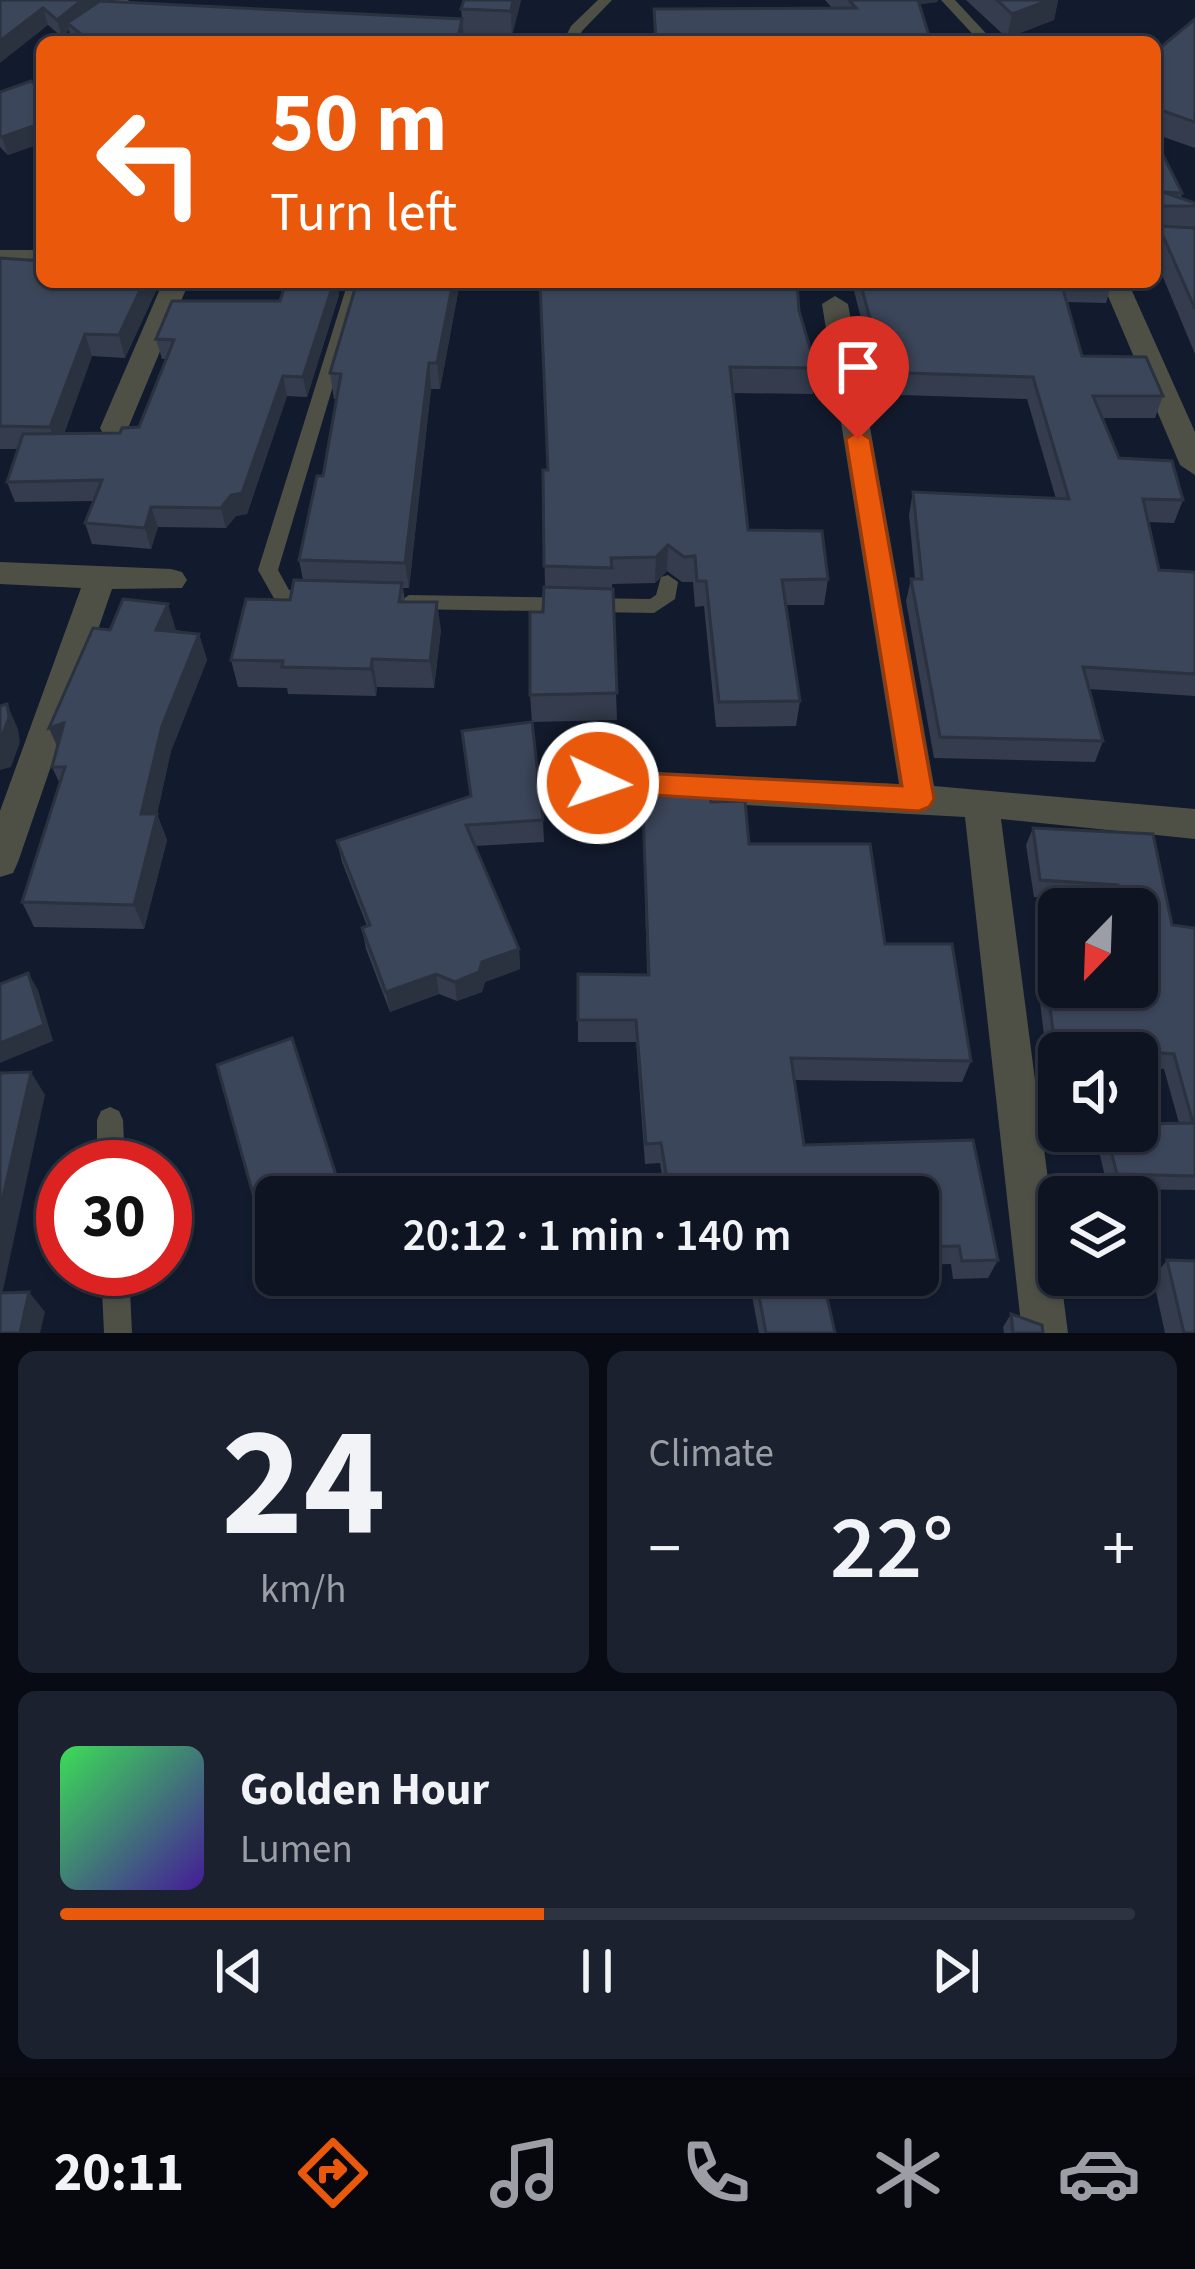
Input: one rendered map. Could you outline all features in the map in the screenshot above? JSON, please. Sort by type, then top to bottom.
[{"type":"street","points":[[0,258],[36,258]]},
{"type":"street","points":[[114,428],[173,288]]},
{"type":"street","points":[[1118,288],[1195,465]]},
{"type":"street","points":[[836,304],[919,799]]},
{"type":"street","points":[[0,573],[171,580]]},
{"type":"street","points":[[0,862],[100,577]]},
{"type":"street","points":[[598,783],[981,803],[1195,824]]},
{"type":"street","points":[[981,803],[1045,1333]]},
{"type":"lane","points":[[77,36],[122,0]]},
{"type":"lane","points":[[573,36],[604,0]]},
{"type":"lane","points":[[948,0],[981,36]]},
{"type":"lane","points":[[336,601],[283,597],[268,570],[354,288]]},
{"type":"lane","points":[[381,602],[654,606],[664,598],[668,582]]},
{"type":"lane","points":[[110,1120],[111,1140]]},
{"type":"lane","points":[[117,1296],[118,1333]]},
{"type":"building","points":[[0,0],[82,0],[57,20],[43,8],[0,41]]},
{"type":"building","points":[[464,0],[513,0],[511,11],[461,9]]},
{"type":"building","points":[[849,0],[918,0],[929,36],[656,36],[654,9],[856,8]]},
{"type":"building","points":[[997,0],[1049,0],[1012,14]]},
{"type":"building","points":[[100,1],[462,19],[458,36],[83,36],[67,23]]},
{"type":"building","points":[[1195,19],[1195,122],[1161,110],[1161,47]]},
{"type":"building","points":[[31,81],[36,86],[36,125],[2,137],[0,92]]},
{"type":"building","points":[[1161,151],[1182,193],[1163,192],[1195,206],[1161,206]]},
{"type":"building","points":[[1161,226],[1195,228],[1195,309],[1161,231]]},
{"type":"building","points":[[0,258],[36,261],[36,288],[141,288],[119,335],[85,334],[50,427],[0,426]]},
{"type":"building","points":[[284,288],[332,288],[303,377],[283,376],[242,493],[231,495],[221,508],[151,507],[145,528],[85,523],[102,480],[7,482],[23,434],[120,433],[122,428],[139,427],[174,340],[156,339],[172,301],[280,301]]},
{"type":"building","points":[[355,288],[452,288],[437,363],[429,363],[405,563],[299,560],[317,476],[323,476],[341,374],[330,373]]},
{"type":"building","points":[[540,288],[797,288],[799,311],[816,368],[730,367],[748,530],[822,531],[828,579],[782,580],[800,701],[719,702],[706,581],[697,581],[695,556],[684,557],[668,545],[656,557],[611,558],[612,568],[544,566],[543,470],[548,470]]},
{"type":"building","points":[[862,288],[1063,288],[1082,356],[1146,357],[1163,396],[1093,396],[1119,458],[1172,461],[1183,500],[1143,499],[1159,570],[1195,572],[1195,674],[1083,667],[1103,741],[940,737],[911,579],[922,579],[913,492],[1069,499],[1033,377],[872,372],[865,333],[874,333]]},
{"type":"building","points":[[294,580],[402,583],[399,602],[437,602],[430,661],[372,659],[371,669],[282,667],[283,661],[231,660],[246,599],[290,600]]},
{"type":"building","points":[[544,587],[613,589],[617,693],[530,695],[530,612],[543,612]]},
{"type":"building","points":[[123,599],[168,604],[156,630],[199,634],[162,726],[141,814],[157,814],[134,905],[22,902],[65,767],[52,767],[64,723],[49,728],[93,628],[110,630]]},
{"type":"building","points":[[7,704],[9,717],[0,742],[0,706]]},
{"type":"building","points":[[532,722],[543,820],[466,825],[519,949],[482,962],[479,972],[455,982],[436,974],[386,992],[362,928],[370,925],[337,841],[471,796],[462,731]]},
{"type":"building","points":[[642,784],[710,784],[711,802],[745,801],[749,844],[870,844],[885,944],[952,944],[971,1061],[791,1058],[804,1145],[973,1140],[998,1260],[962,1261],[959,1246],[939,1246],[939,1176],[666,1176],[661,1143],[646,1144],[636,1020],[578,1020],[578,974],[649,975]]},
{"type":"building","points":[[1033,828],[1153,834],[1172,925],[1195,928],[1195,1176],[1117,1174],[1111,1152],[1158,1152],[1158,1124],[1193,1123],[1174,1054],[1158,1053],[1158,1032],[1053,1032],[1050,1008],[1158,1008],[1158,888],[1040,880]]},
{"type":"building","points":[[28,973],[44,1025],[0,1043],[0,984]]},
{"type":"building","points":[[292,1038],[336,1176],[255,1176],[255,1201],[217,1065]]},
{"type":"building","points":[[31,1072],[0,1210],[0,1073]]},
{"type":"building","points":[[1167,1260],[1195,1261],[1195,1333],[1184,1333]]},
{"type":"building","points":[[29,1292],[20,1333],[0,1333],[0,1293]]},
{"type":"building","points":[[759,1296],[827,1296],[835,1333],[766,1333]]},
{"type":"building","points":[[1011,1314],[1042,1325],[1043,1333],[1013,1333]]},
{"type":"route","points":[[598,783],[919,799],[858,439]]}]
